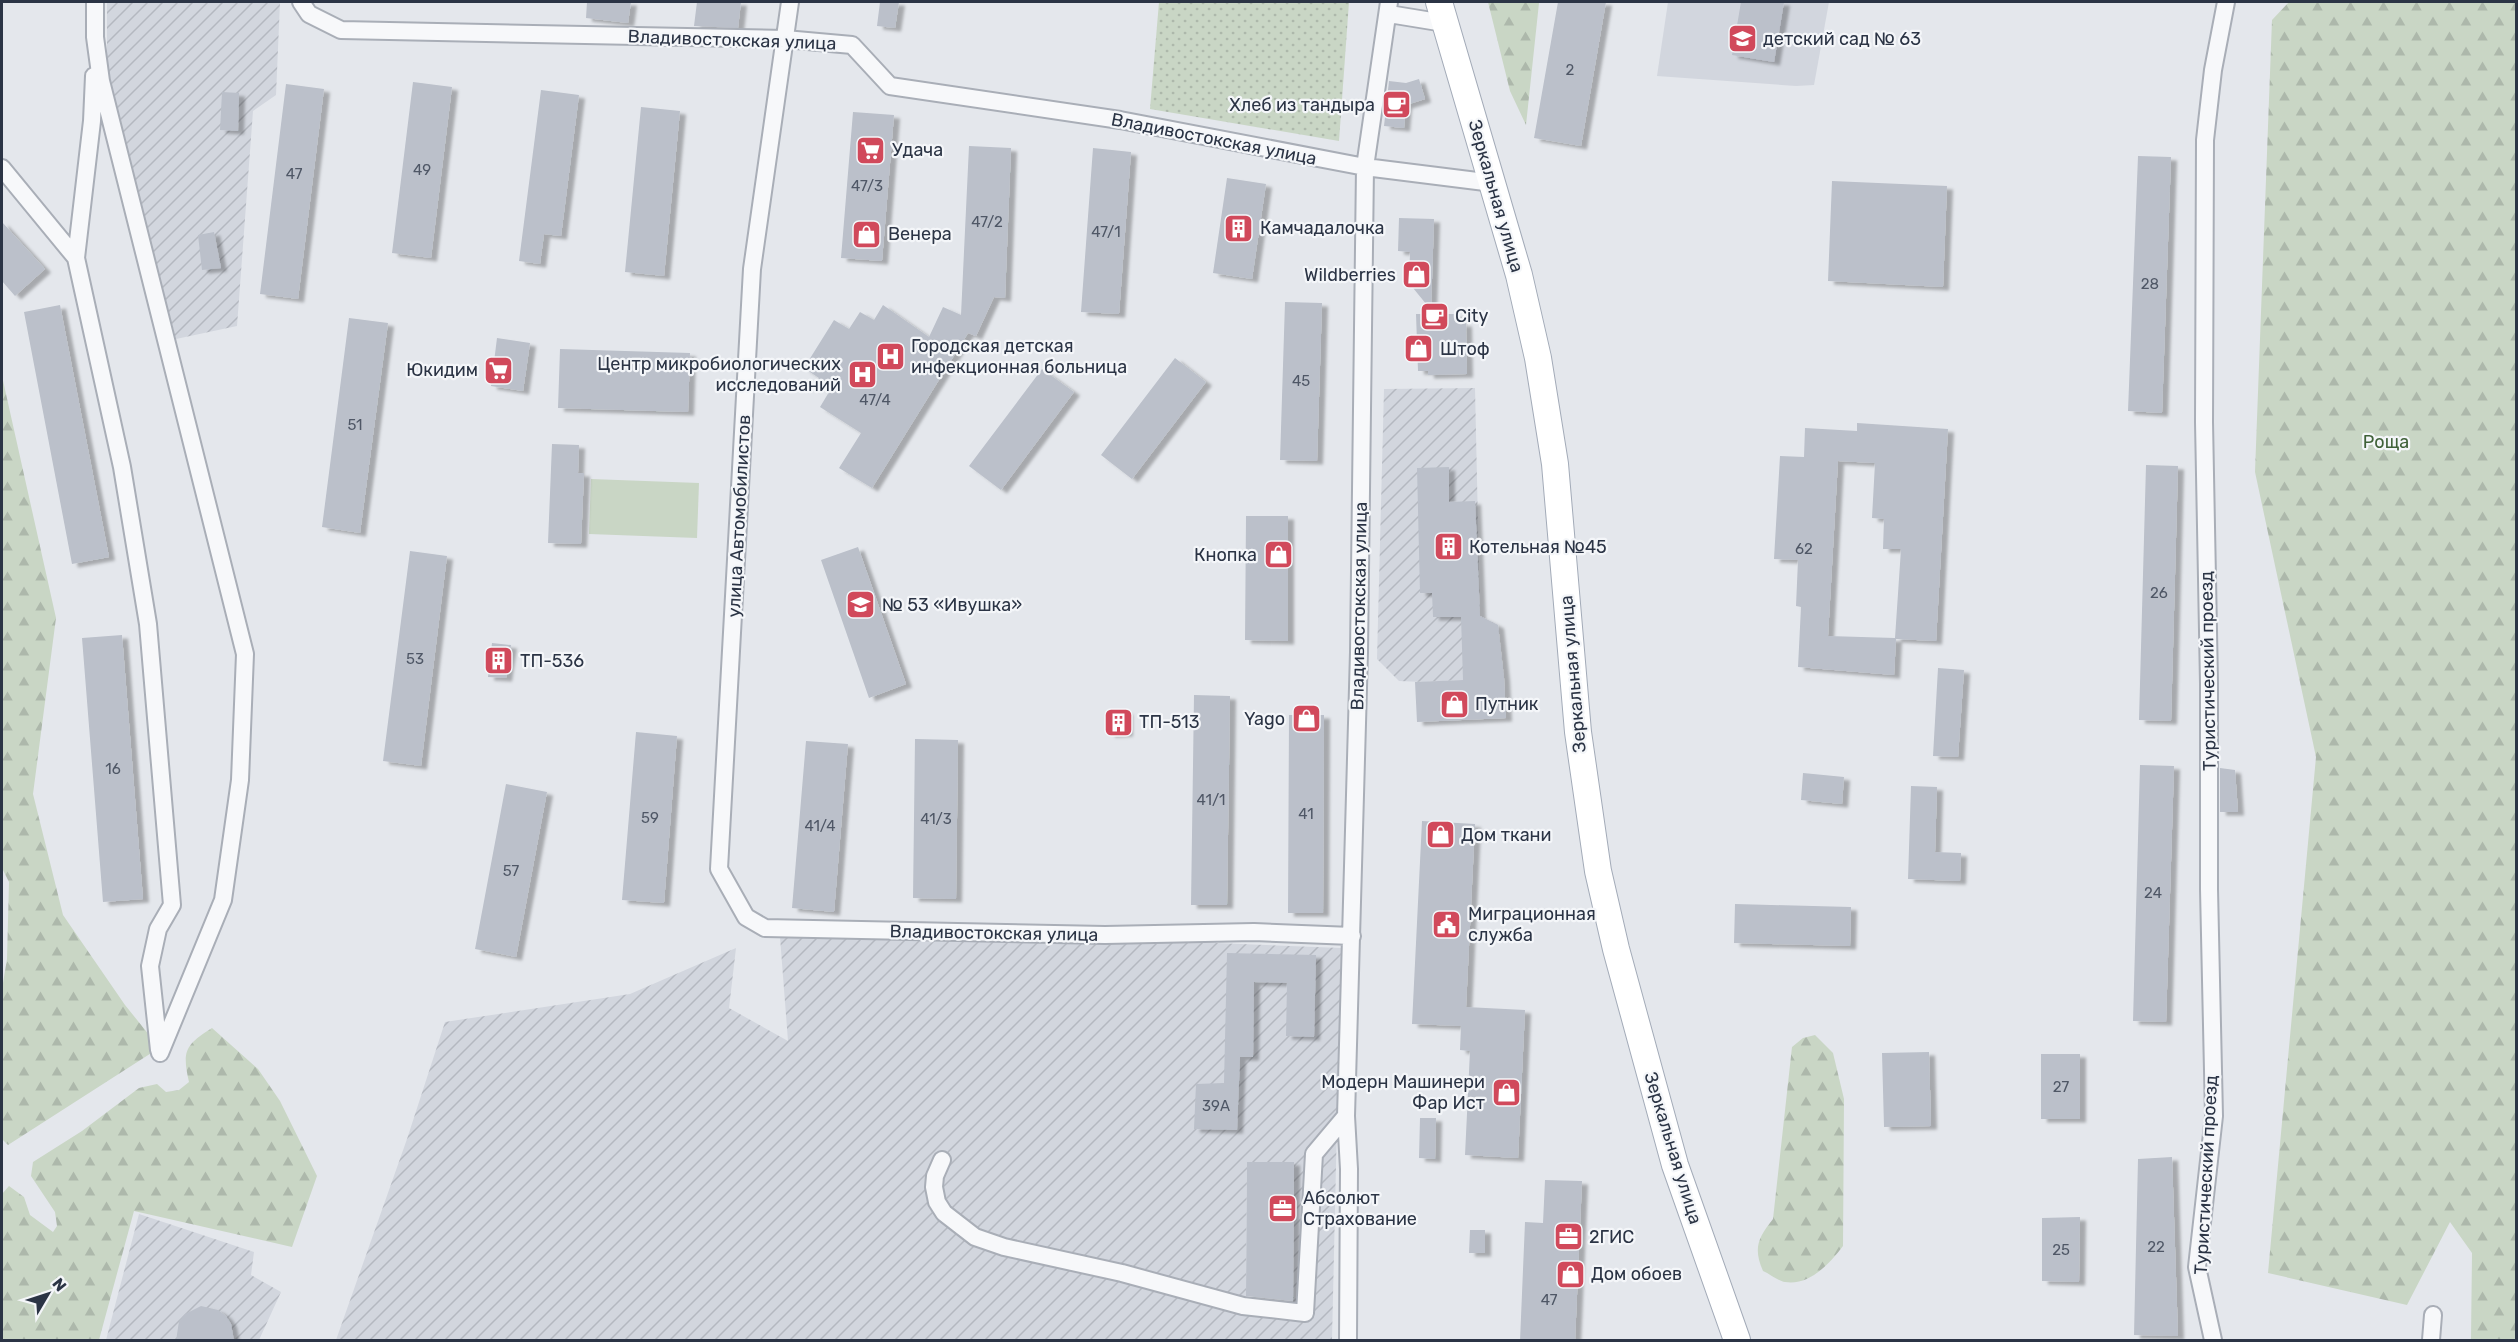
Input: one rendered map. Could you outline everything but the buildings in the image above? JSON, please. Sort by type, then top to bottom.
[{"type":"main road","name":"Зеркальная улица","points":[[1442,12],[1519,275],[1548,411],[1556,475],[1579,744],[1598,871],[1616,949],[1675,1165],[1737,1341]]},
{"type":"street","points":[[95,2],[92,121],[76,258],[122,467],[148,624],[172,905],[158,929],[150,966],[160,1053],[223,900],[240,780],[245,654],[101,81],[95,37]]},
{"type":"street","name":"Владивостокская улица","points":[[301,2],[309,14],[341,30],[785,39],[852,45],[890,86],[1120,120],[1365,167],[1493,183]]},
{"type":"street","name":"улица Автомобилистов","points":[[746,917],[719,869],[752,269],[790,2]]},
{"type":"street","name":"Туристический проезд","points":[[2213,1341],[2197,1268],[2214,1116],[2204,422],[2205,140],[2212,70],[2226,2]]},
{"type":"street","name":"Владивостокская улица","points":[[1348,1341],[1349,1168],[1346,1116],[1360,630],[1365,167],[1390,6],[1442,12]]},
{"type":"street","points":[[2,168],[76,258]]},
{"type":"street","name":"Владивостокская улица","points":[[746,917],[765,928],[1105,935],[1254,932],[1352,936]]},
{"type":"street","points":[[942,1160],[935,1176],[934,1187],[937,1202],[944,1213],[975,1237],[1004,1247],[1122,1273],[1243,1306],[1305,1313],[1314,1154],[1346,1116]]},
{"type":"street","points":[[2431,1341],[2433,1315]]},
{"type":"shaded area","points":[[107,2],[280,2],[276,95],[253,111],[237,326],[176,339],[107,78]]},
{"type":"shaded area","name":"детский сад № 63","points":[[1668,2],[1829,2],[1814,85],[1796,86],[1657,76]]},
{"type":"shaded area","points":[[1475,388],[1480,616],[1498,625],[1504,678],[1399,681],[1377,659],[1384,389]]},
{"type":"shaded area","points":[[780,937],[1216,943],[1341,948],[1332,1340],[336,1340],[407,1139],[445,1022],[630,994],[736,948],[729,1008],[788,1041]],"holes":[[[1247,1162],[1294,1163],[1293,1303],[1246,1302]]]},
{"type":"shaded area","points":[[139,1214],[254,1252],[251,1275],[281,1292],[259,1340],[106,1340]]},
{"type":"green space","points":[[1159,2],[1349,2],[1339,141],[1150,109]]},
{"type":"green space","points":[[1488,2],[1539,3],[1526,125],[1510,91]]},
{"type":"green space","name":"Роща","points":[[2289,2],[2516,2],[2516,1340],[2471,1340],[2472,1253],[2450,1222],[2407,1305],[2268,1273],[2316,757],[2255,472],[2272,20]]},
{"type":"green space","points":[[2,376],[56,618],[33,794],[63,915],[125,1005],[150,1036],[156,1050],[8,1145],[2,1139],[2,989],[7,959],[9,882],[2,868]]},
{"type":"green space","points":[[591,479],[699,483],[697,538],[589,534]]},
{"type":"green space","points":[[212,1028],[258,1069],[280,1101],[317,1176],[292,1247],[134,1211],[99,1340],[2,1340],[2,1194],[9,1186],[24,1197],[30,1215],[53,1232],[57,1226],[55,1212],[31,1176],[33,1162],[82,1131],[139,1088],[157,1084],[166,1092],[179,1090],[189,1082],[186,1056],[191,1044]]},
{"type":"green space","points":[[1815,1035],[1833,1053],[1844,1099],[1843,1246],[1826,1266],[1811,1277],[1785,1282],[1763,1271],[1758,1249],[1764,1232],[1773,1219],[1792,1047],[1803,1038]]},
{"type":"place","name":"детский сад № 63","points":[[1742,39]]},
{"type":"place","name":"Хлеб из тандыра","points":[[1396,105]]},
{"type":"place","name":"Удача","points":[[871,150]]},
{"type":"place","name":"Камчадалочка","points":[[1239,228]]},
{"type":"place","name":"Венера","points":[[867,234]]},
{"type":"place","name":"Wildberries","points":[[1417,275]]},
{"type":"place","name":"City","points":[[1434,316]]},
{"type":"place","name":"Штоф","points":[[1419,349]]},
{"type":"place","name":"Городская детская инфекционная больница","points":[[890,356]]},
{"type":"place","name":"Юкидим","points":[[499,370]]},
{"type":"place","name":"Центр микробиологических исследований","points":[[862,374]]},
{"type":"place","name":"Котельная №45","points":[[1448,547]]},
{"type":"place","name":"Кнопка","points":[[1278,555]]},
{"type":"place","name":"№ 53 «Ивушка»","points":[[861,605]]},
{"type":"place","name":"ТП-536","points":[[499,661]]},
{"type":"place","name":"Путник","points":[[1454,704]]},
{"type":"place","name":"Yago","points":[[1306,719]]},
{"type":"place","name":"ТП-513","points":[[1118,722]]},
{"type":"place","name":"Дом ткани","points":[[1440,835]]},
{"type":"place","name":"Миграционная служба","points":[[1447,924]]},
{"type":"place","name":"Модерн Машинери Фар Ист","points":[[1506,1092]]},
{"type":"place","name":"Абсолют Страхование","points":[[1282,1208]]},
{"type":"place","name":"2ГИС","points":[[1568,1237]]},
{"type":"place","name":"Дом обоев","points":[[1570,1274]]}]
